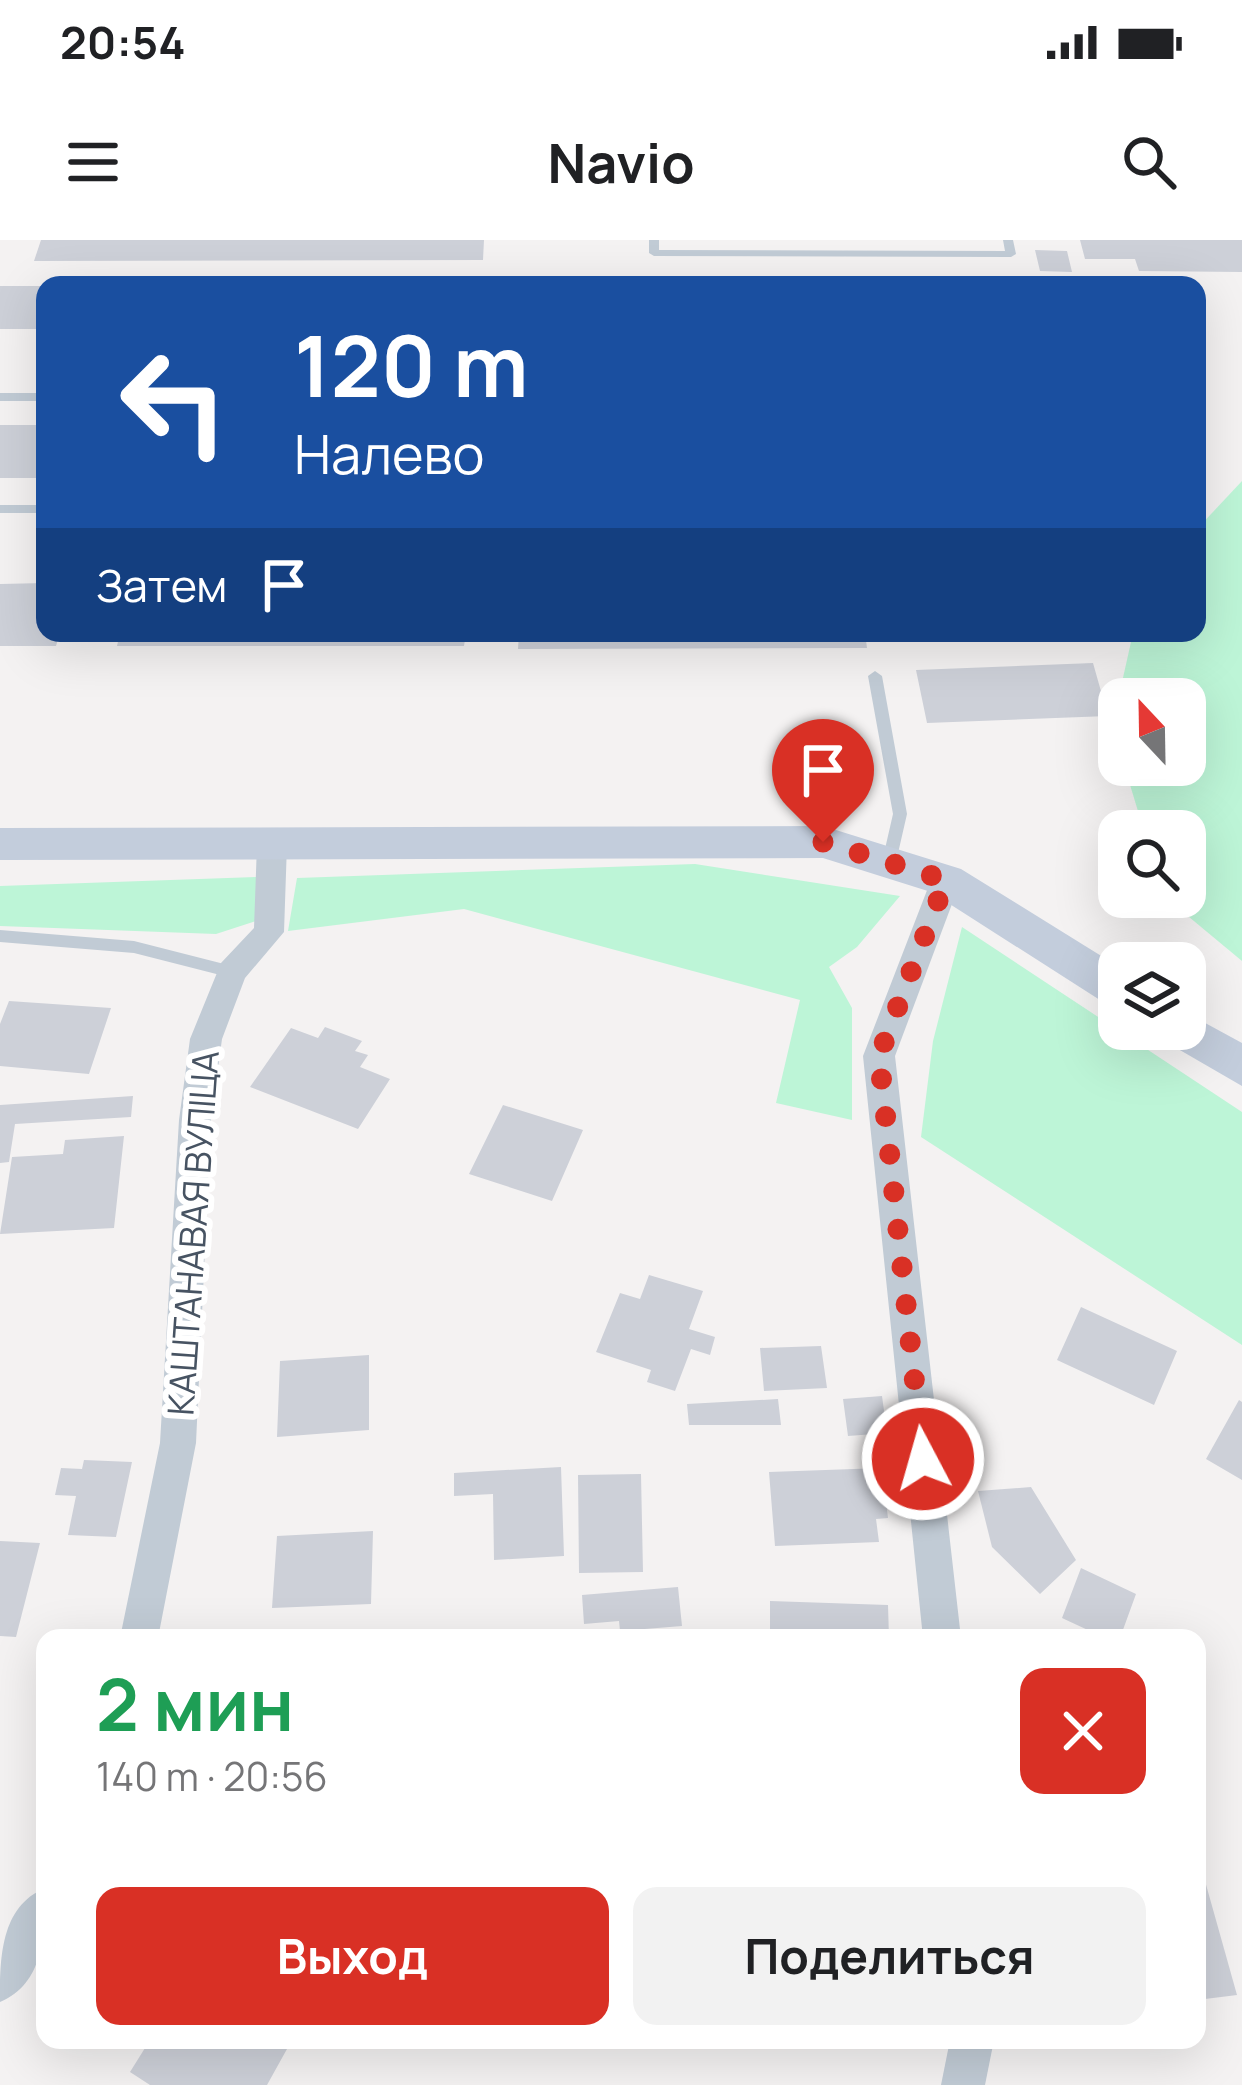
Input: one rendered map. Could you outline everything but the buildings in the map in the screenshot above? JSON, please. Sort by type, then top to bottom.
[{"type":"main road","points":[[0,844],[823,842],[946,880],[1098,976]]},
{"type":"main road","points":[[1206,1044],[1242,1067]]},
{"type":"street","name":"КАШТАНАВАЯ ВУЛІЦА","points":[[141,1629],[178,1443],[206,1039],[232,972],[269,932],[272,844]]},
{"type":"street","points":[[941,1629],[879,1056],[946,880]]},
{"type":"street","points":[[0,1980],[36,1923]]},
{"type":"street","points":[[963,2085],[970,2049]]},
{"type":"lane","points":[[654,240],[654,254],[1011,254],[1008,240]]},
{"type":"lane","points":[[0,397],[36,397]]},
{"type":"lane","points":[[0,509],[36,509]]},
{"type":"lane","points":[[875,676],[900,814],[889,862]]},
{"type":"lane","points":[[0,936],[134,947],[232,972]]},
{"type":"green space","points":[[1242,481],[1242,961],[1190,918],[1206,918],[1206,810],[1138,810],[1130,786],[1206,786],[1206,678],[1123,678],[1131,642],[1206,642],[1206,519]]},
{"type":"green space","points":[[695,864],[900,896],[857,947],[829,967],[852,1008],[852,1120],[776,1103],[800,1000],[464,909],[288,931],[297,878]]},
{"type":"green space","points":[[256,877],[256,921],[216,934],[0,926],[0,886]]},
{"type":"green space","points":[[962,927],[1098,1017],[1098,1050],[1148,1050],[1242,1112],[1242,1345],[921,1137],[933,1041]]},
{"type":"route","points":[[823,842],[946,880],[879,1056],[923,1459]]}]
